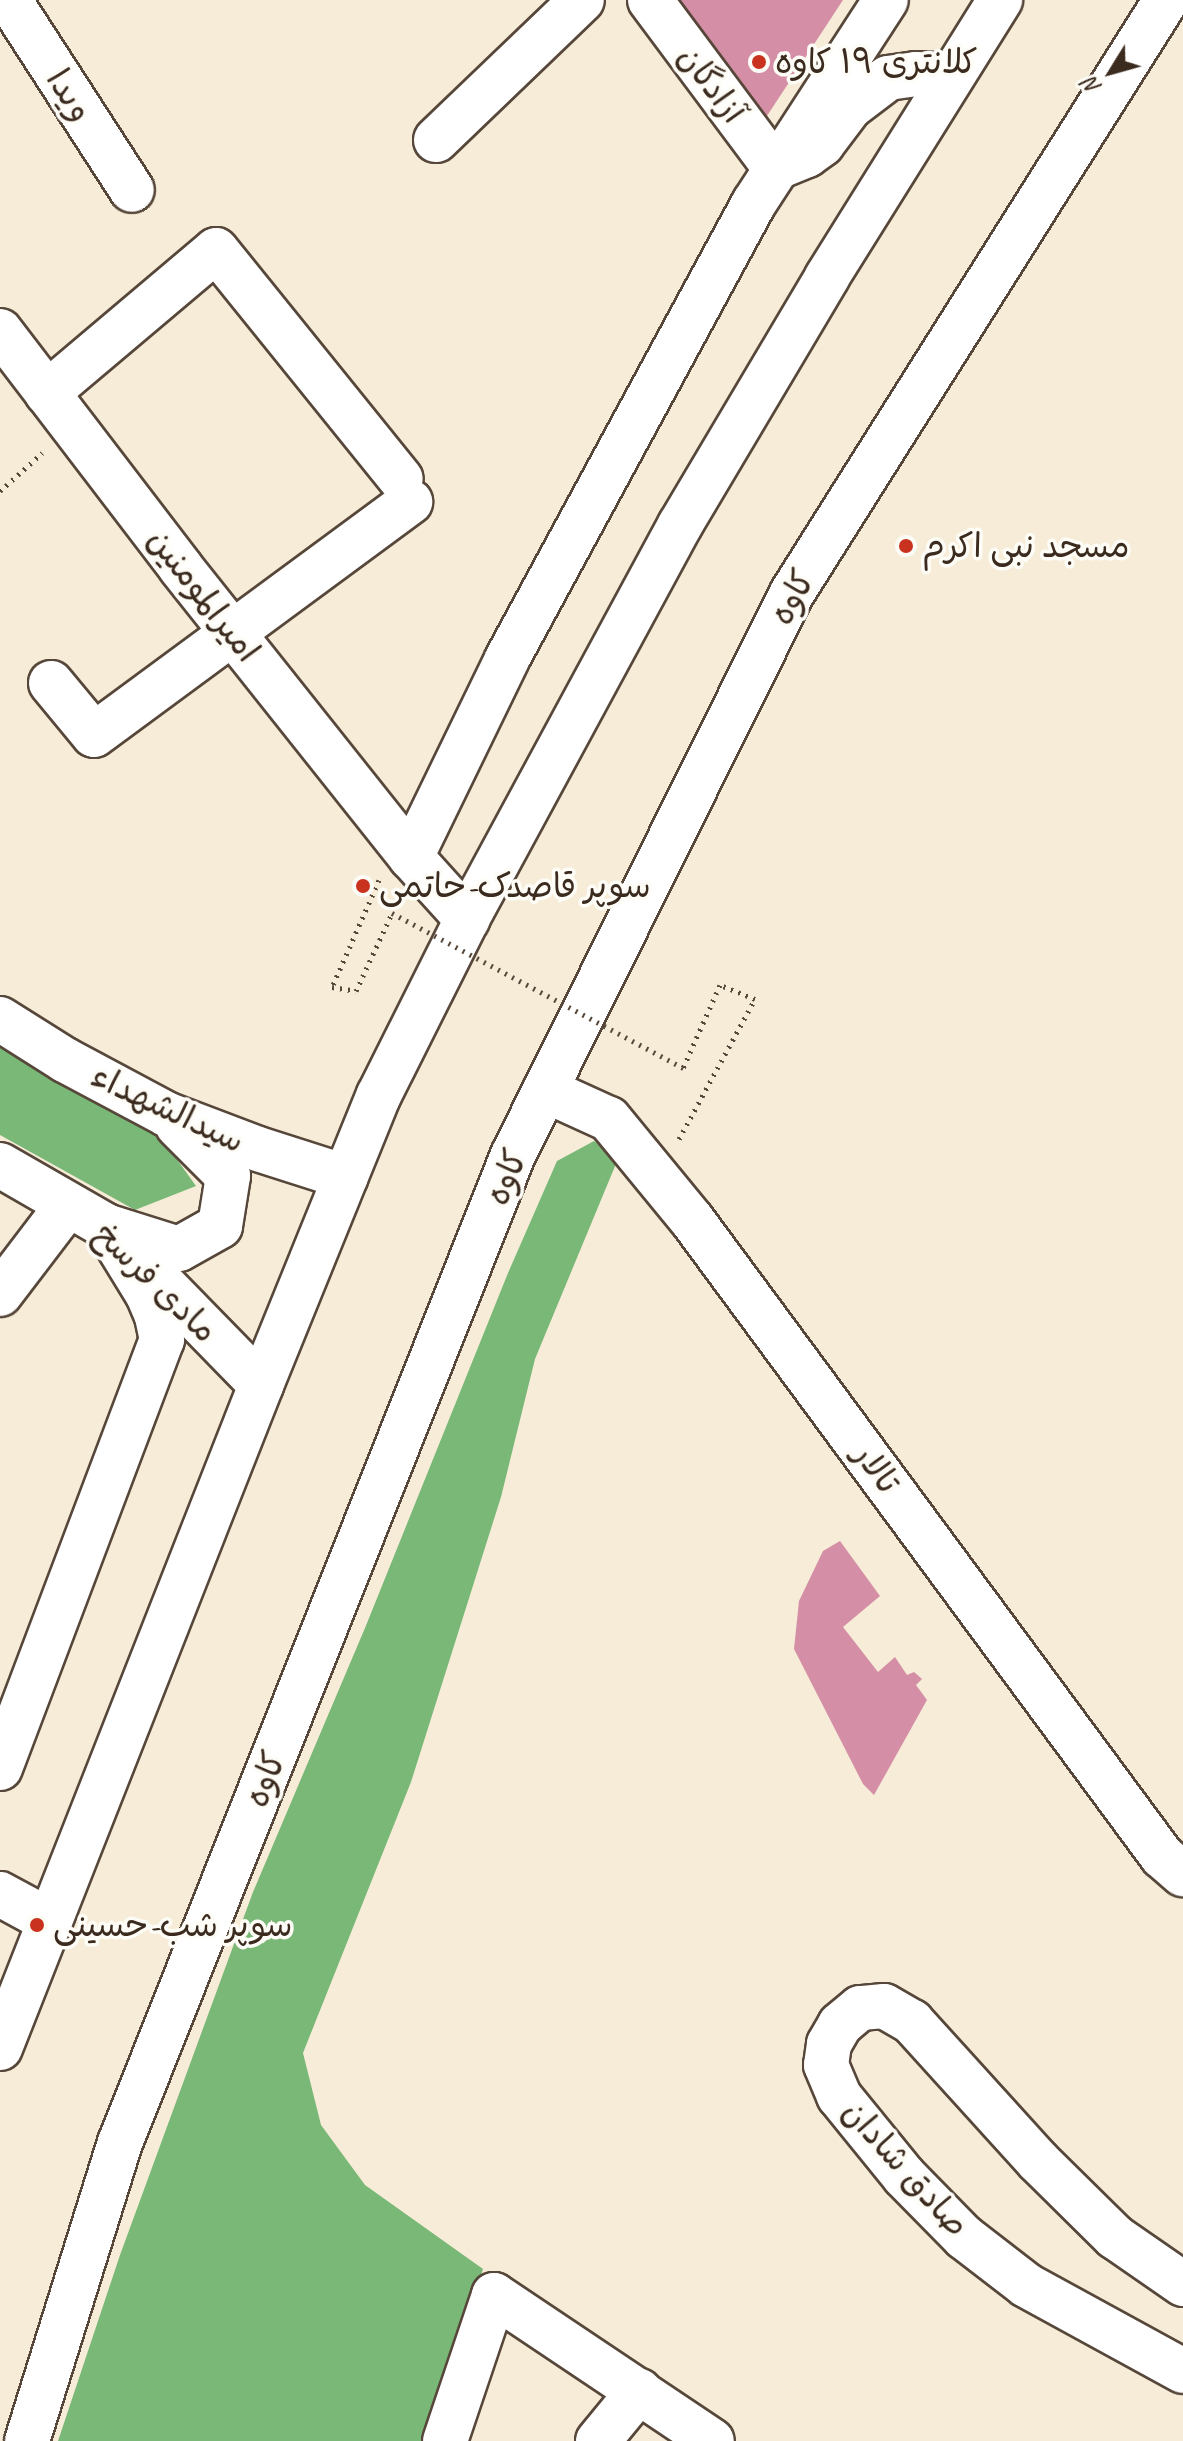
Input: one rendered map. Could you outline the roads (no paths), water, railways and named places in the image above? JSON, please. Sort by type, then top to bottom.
[{"type":"street","name":"ویدا","points":[[9,0],[132,190]]},
{"type":"street","points":[[436,140],[582,0]]},
{"type":"street","name":"آزادگان","points":[[650,0],[775,168]]},
{"type":"street","points":[[404,848],[775,168],[886,0]]},
{"type":"street","points":[[0,2048],[261,1385],[379,1095],[467,919],[680,525],[950,76],[1000,0]]},
{"type":"street","name":"کاوه","points":[[27,2441],[120,2143],[513,1155],[792,593],[1167,13]]},
{"type":"street","points":[[775,168],[815,150],[850,107],[888,78],[916,74],[950,76]]},
{"type":"street","points":[[51,683],[94,735],[233,634],[405,491],[216,250],[60,410]]},
{"type":"street","name":"امیرالمومنین","points":[[0,331],[233,634],[404,848],[467,919]]},
{"type":"street","name":"سیدالشهداء","points":[[0,1019],[65,1060],[166,1114],[258,1149],[346,1177]]},
{"type":"street","name":"تالار","points":[[545,1090],[609,1119],[658,1179],[927,1535],[1162,1856],[1183,1874]]},
{"type":"street","points":[[106,1226],[179,1249],[220,1226],[228,1176],[166,1114]]},
{"type":"street","name":"مادی فرسخ","points":[[0,1165],[106,1226],[261,1385]]},
{"type":"street","points":[[0,1294],[67,1206]]},
{"type":"street","points":[[0,1768],[162,1340],[157,1316],[147,1293],[106,1226]]},
{"type":"street","points":[[0,1894],[50,1921]]},
{"type":"street","name":"صادق شادان","points":[[1183,2284],[1115,2237],[1038,2161],[912,2022],[884,2006],[860,2008],[840,2025],[829,2044],[826,2065],[839,2096],[904,2176],[964,2237],[1026,2285],[1183,2371]]},
{"type":"street","points":[[447,2440],[494,2295],[712,2441]]},
{"type":"street","points":[[598,2441],[639,2391]]},
{"type":"place","name":"کلانتری ۱۹ کاوه","points":[[759,62]]},
{"type":"place","name":"مسجد نبی اکرم","points":[[906,546]]},
{"type":"place","name":"سوپر قاصدک-حاتمی","points":[[363,886]]},
{"type":"place","name":"سوپر شب-حسینی","points":[[37,1925]]}]
